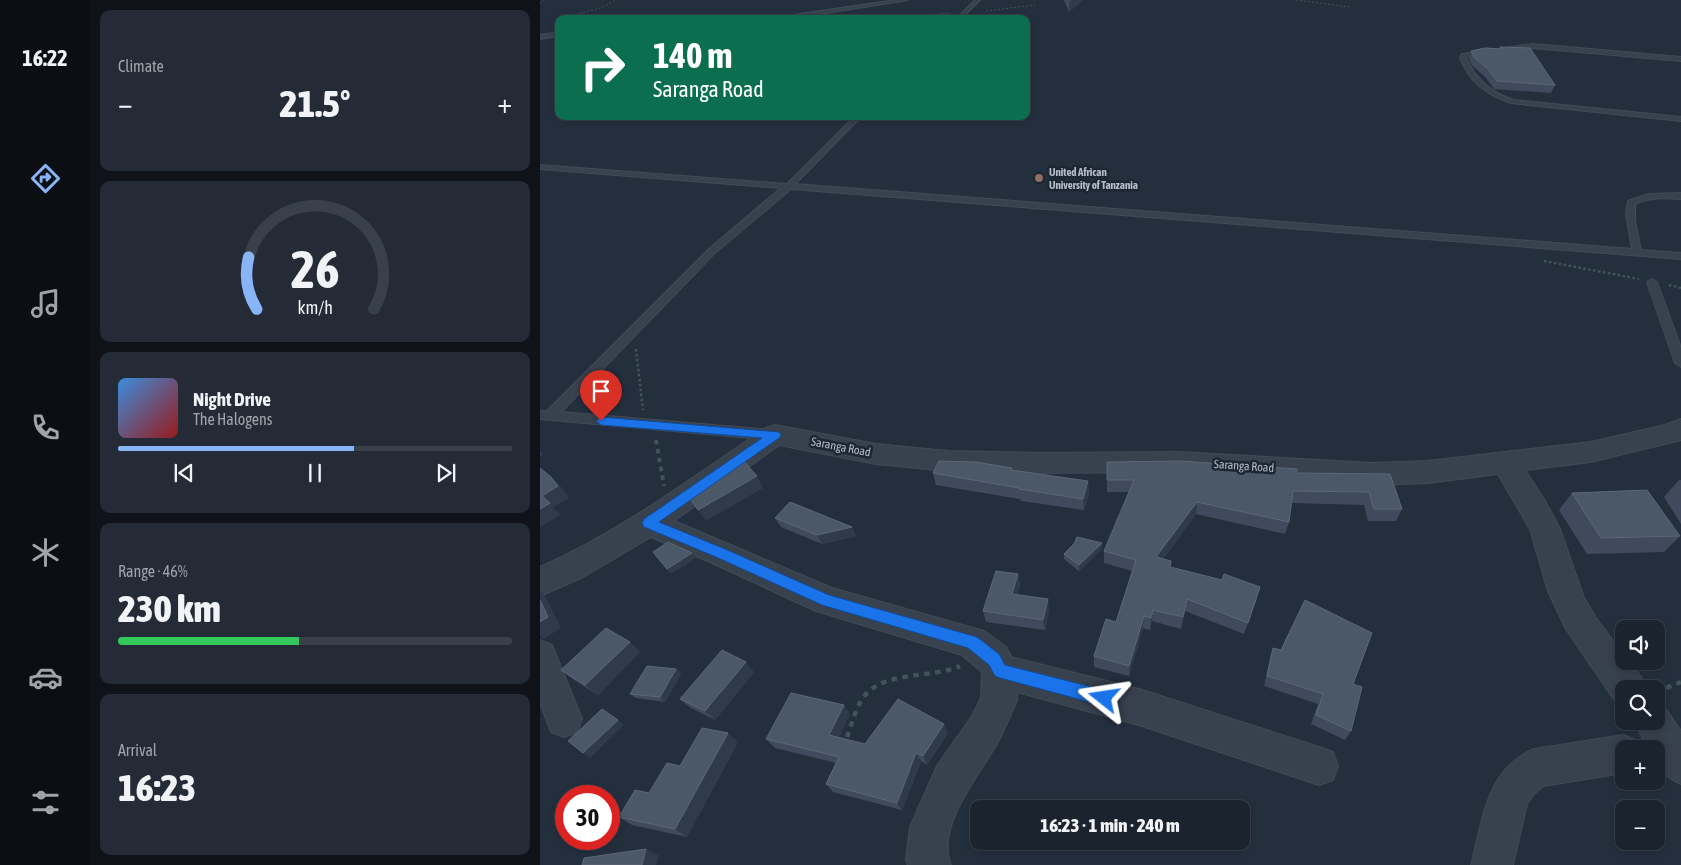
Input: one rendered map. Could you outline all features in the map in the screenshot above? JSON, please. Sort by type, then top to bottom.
[{"type":"street","name":"Saranga Road","points":[[775,435],[876,454],[948,461],[1041,463],[1178,462],[1372,474],[1428,472],[1591,452],[1672,433],[1681,428]]},
{"type":"street","points":[[540,582],[587,560],[658,516],[775,435]]},
{"type":"street","points":[[1505,463],[1533,505],[1541,522],[1549,540],[1562,587],[1573,610],[1622,680]]},
{"type":"street","points":[[658,516],[720,553],[827,601],[972,642],[992,660],[1320,766]]},
{"type":"street","points":[[540,656],[564,719]]},
{"type":"street","points":[[930,865],[927,860],[930,827],[951,780],[985,729],[998,700],[992,660]]},
{"type":"street","points":[[1492,865],[1509,796],[1520,780],[1534,768],[1615,755]]},
{"type":"lane","points":[[802,15],[906,0]]},
{"type":"lane","points":[[963,15],[978,0]]},
{"type":"lane","points":[[540,37],[555,35]]},
{"type":"lane","points":[[1681,59],[1533,46],[1472,53],[1464,55],[1463,58],[1479,85],[1494,96],[1512,102],[1681,120]]},
{"type":"lane","points":[[545,416],[635,331],[712,251],[788,187],[855,120]]},
{"type":"lane","points":[[540,167],[1681,256]]},
{"type":"lane","points":[[1637,252],[1633,224],[1628,212],[1631,203],[1640,198],[1660,195],[1681,196]]},
{"type":"lane","points":[[1652,282],[1681,363]]},
{"type":"lane","name":"Saranga Road","points":[[545,416],[775,435]]},
{"type":"path","points":[[540,3],[544,0]]},
{"type":"path","points":[[575,15],[600,8],[616,0]]},
{"type":"path","points":[[1296,0],[1349,7]]},
{"type":"path","points":[[914,15],[965,13],[1034,5]]},
{"type":"path","points":[[635,331],[649,425],[658,516]]},
{"type":"path","points":[[847,737],[862,700],[874,686],[890,681],[943,673],[992,660]]},
{"type":"path","points":[[1665,688],[1681,682]]},
{"type":"building","points":[[1500,47],[1530,48],[1555,85],[1497,81],[1489,70],[1475,58],[1471,51],[1485,48],[1502,49]]},
{"type":"building","points":[[741,458],[757,476],[698,510],[688,496]]},
{"type":"building","points":[[939,461],[976,462],[1012,468],[1011,470],[1088,481],[1083,499],[933,473]]},
{"type":"building","points":[[1179,461],[1297,469],[1297,473],[1390,474],[1402,509],[1374,509],[1369,492],[1293,491],[1289,522],[1197,502],[1156,557],[1171,561],[1170,567],[1222,580],[1224,574],[1260,587],[1248,623],[1187,599],[1183,617],[1153,610],[1151,618],[1144,616],[1129,666],[1094,656],[1106,619],[1116,622],[1136,560],[1104,551],[1134,480],[1107,480],[1107,462]]},
{"type":"building","points":[[540,468],[558,486],[542,496],[550,503],[540,509]]},
{"type":"building","points":[[1647,490],[1680,536],[1601,538],[1572,493]]},
{"type":"building","points":[[790,502],[852,527],[817,535],[775,518]]},
{"type":"building","points":[[1077,537],[1102,543],[1079,565],[1064,554],[1074,544]]},
{"type":"building","points":[[668,542],[692,553],[667,569],[653,552]]},
{"type":"building","points":[[996,571],[1018,574],[1012,594],[1048,599],[1043,620],[983,611]]},
{"type":"building","points":[[540,600],[548,617],[540,622]]},
{"type":"building","points":[[1305,600],[1372,633],[1353,684],[1362,687],[1351,731],[1316,715],[1323,694],[1267,676],[1273,648],[1281,650]]},
{"type":"building","points":[[606,628],[630,642],[585,685],[561,670]]},
{"type":"building","points":[[722,650],[746,662],[705,711],[680,699]]},
{"type":"building","points":[[647,666],[676,669],[660,697],[630,694]]},
{"type":"building","points":[[791,693],[844,705],[829,735],[865,744],[898,699],[944,724],[923,756],[916,753],[897,803],[826,784],[839,757],[766,739]]},
{"type":"building","points":[[602,709],[618,720],[583,753],[568,741]]},
{"type":"building","points":[[702,728],[728,733],[675,829],[620,817],[635,790],[649,793],[667,763],[680,766]]},
{"type":"building","points":[[646,849],[642,865],[582,865],[584,858]]},
{"type":"place","name":"United African University of Tanzania","points":[[1039,178]]},
{"type":"route","points":[[601,421],[775,435],[648,523],[827,601],[972,642],[994,660],[1000,671],[1104,698]]}]
